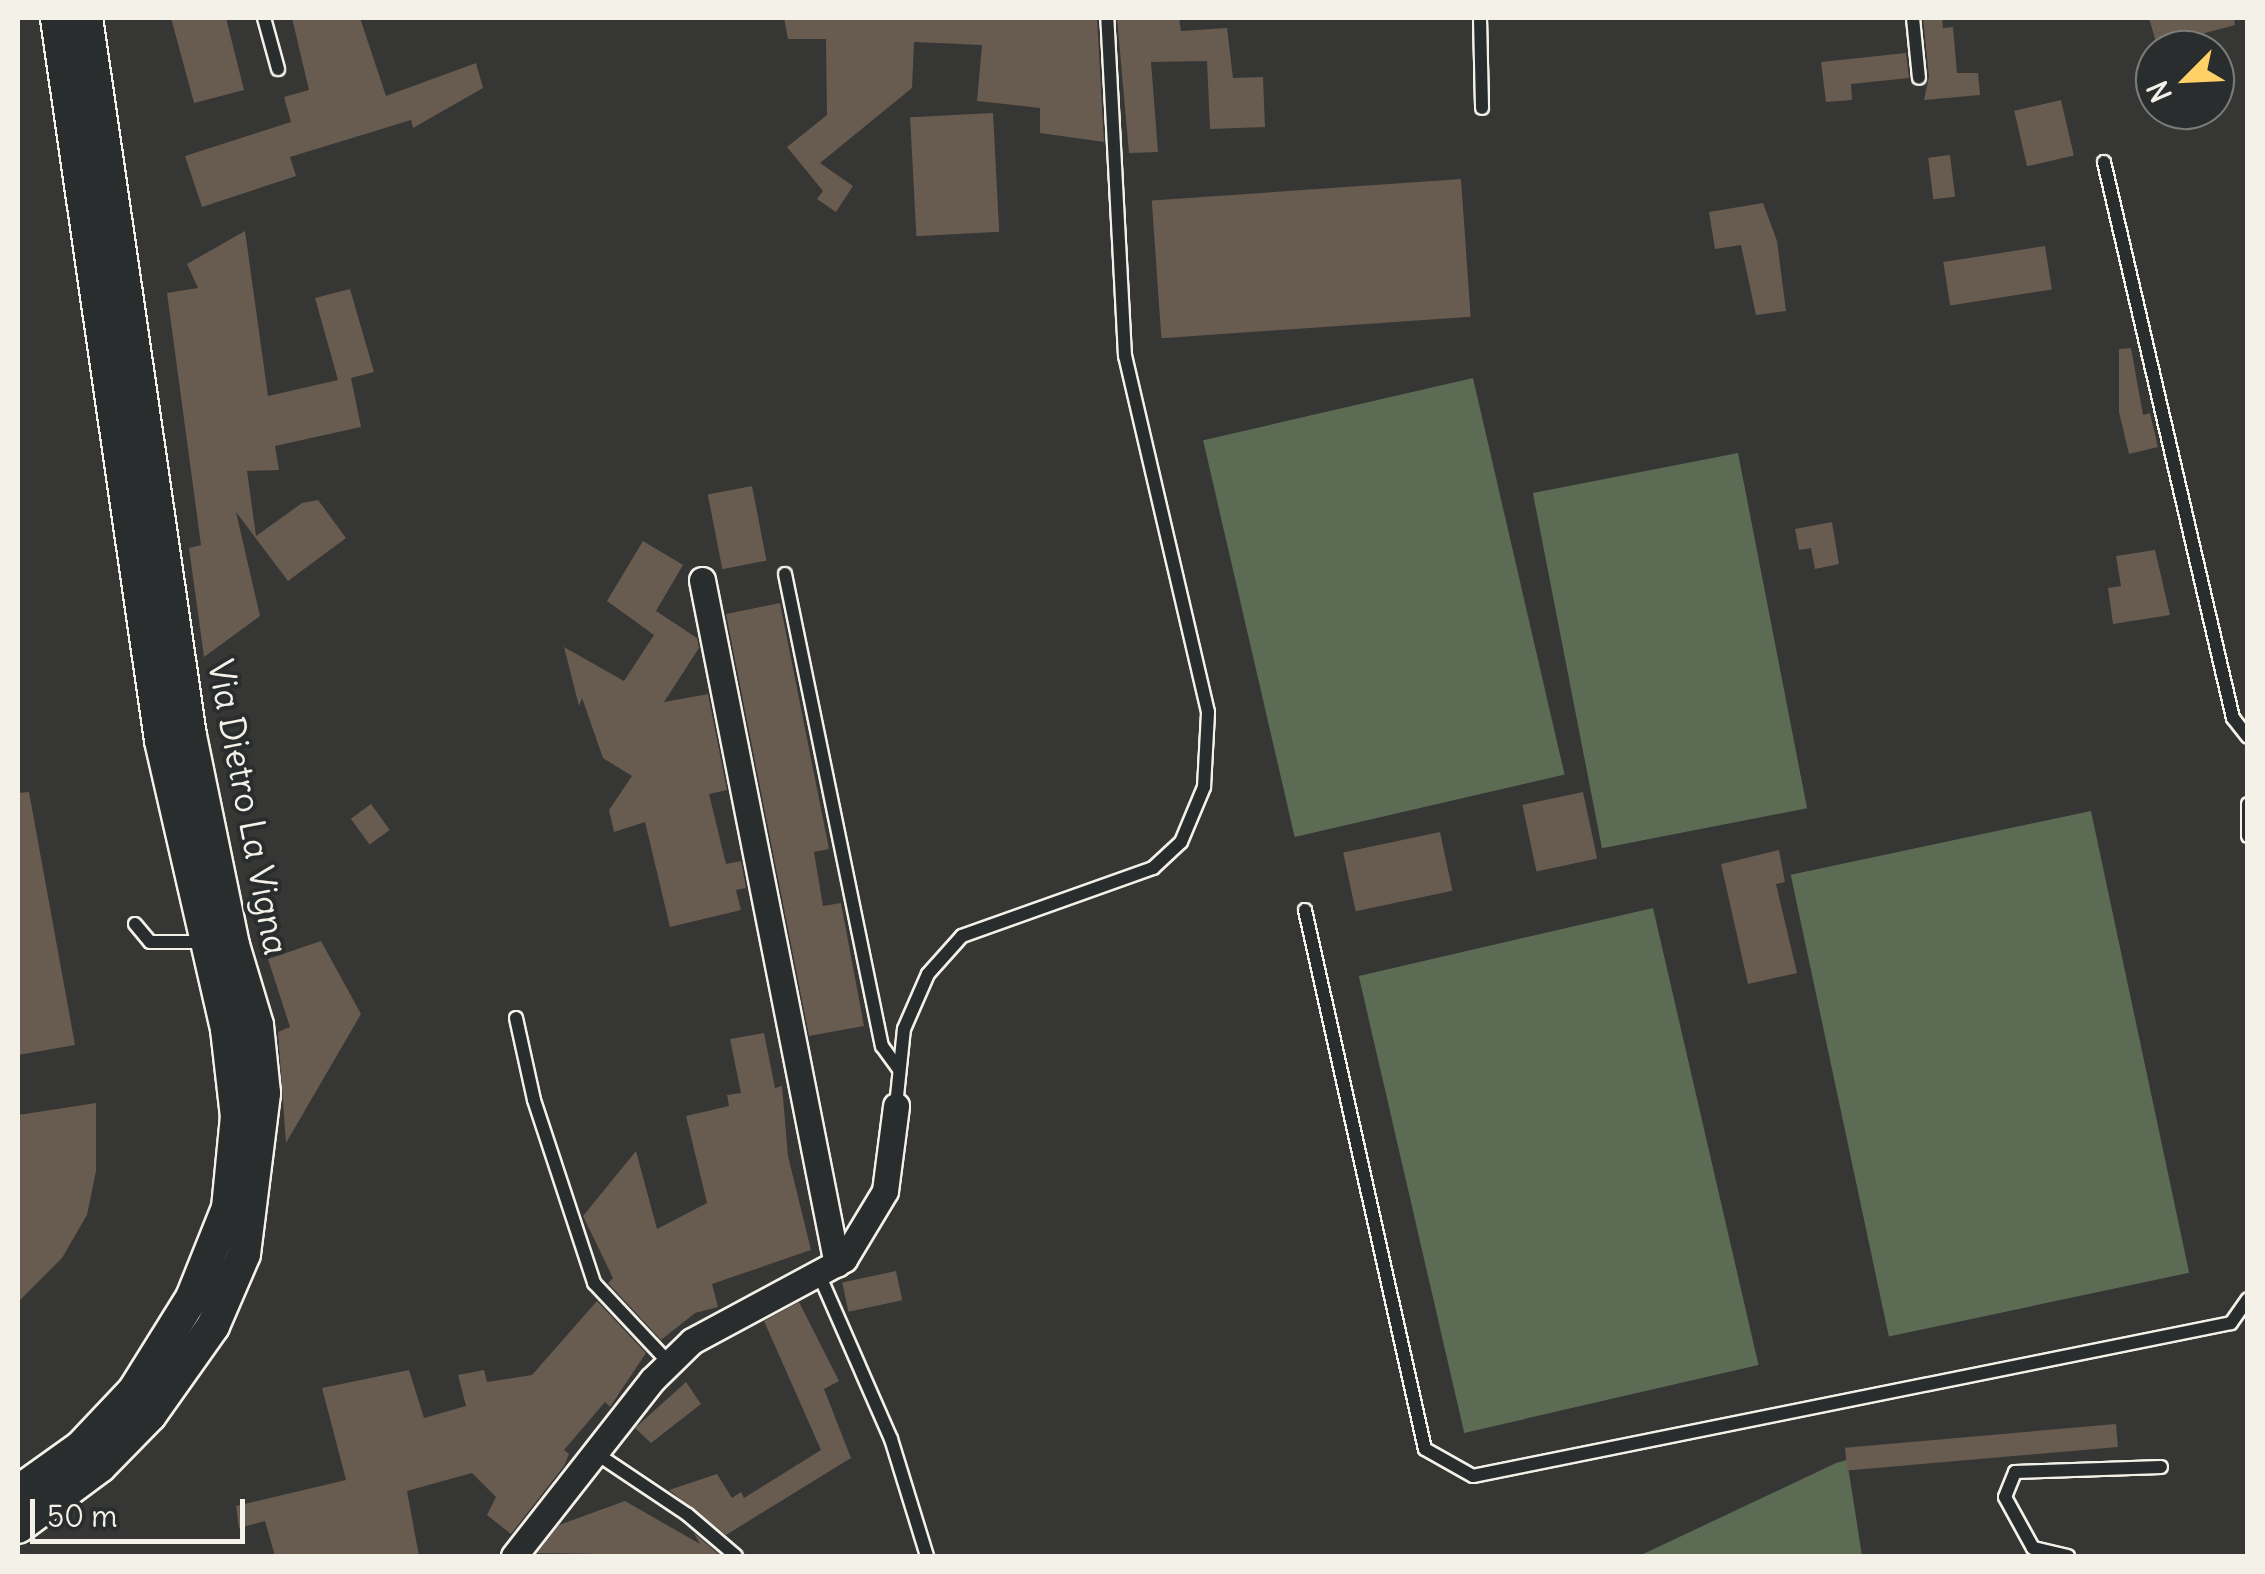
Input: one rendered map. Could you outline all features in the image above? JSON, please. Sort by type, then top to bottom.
[{"type":"street","name":"Via Dietro La Vigna","points":[[18,1492],[81,1446],[134,1390],[192,1298],[228,1208],[236,1117],[227,1029],[161,740],[57,18]]},
{"type":"street","name":"Via Dietro La Vigna","points":[[18,1528],[100,1466],[150,1415],[213,1326],[244,1254],[264,1093],[257,1025],[233,945],[190,736],[86,18]]},
{"type":"street","points":[[702,580],[828,1268]]},
{"type":"street","points":[[514,1556],[669,1363],[746,1307],[828,1268],[885,1192],[896,1106]]},
{"type":"lane","points":[[264,18],[278,69]]},
{"type":"lane","points":[[896,1106],[904,1029],[928,974],[962,936],[1153,868],[1182,842],[1204,786],[1208,712],[1126,356],[1107,18]]},
{"type":"lane","points":[[1480,18],[1482,108]]},
{"type":"lane","points":[[1913,18],[1919,78]]},
{"type":"lane","points":[[2104,162],[2233,718],[2248,737]]},
{"type":"lane","points":[[786,574],[882,1046],[899,1069]]},
{"type":"lane","points":[[2248,804],[2248,836]]},
{"type":"lane","points":[[1305,910],[1425,1449],[1473,1476],[2231,1323],[2248,1298]]},
{"type":"lane","points":[[135,924],[150,942],[206,942]]},
{"type":"lane","points":[[516,1018],[534,1100],[594,1283],[669,1363]]},
{"type":"lane","points":[[828,1268],[891,1439],[927,1556]]},
{"type":"lane","points":[[594,1452],[688,1514],[736,1556]]},
{"type":"lane","points":[[2068,1556],[2033,1548],[2004,1497],[2016,1472],[2160,1467]]},
{"type":"green space","points":[[1473,378],[1565,775],[1295,837],[1203,440]]},
{"type":"green space","points":[[1738,453],[1807,808],[1602,848],[1533,493]]},
{"type":"green space","points":[[2091,811],[2189,1273],[1889,1337],[1791,875]]},
{"type":"green space","points":[[1653,908],[1759,1365],[1464,1433],[1359,976]]},
{"type":"green space","points":[[1847,1460],[1862,1556],[1639,1556],[1836,1463]]},
{"type":"building","points":[[171,18],[226,18],[244,90],[194,103]]},
{"type":"building","points":[[292,18],[360,18],[386,96],[476,63],[483,88],[413,128],[411,120],[290,157],[296,176],[202,207],[185,156],[291,122],[284,97],[309,90]]},
{"type":"building","points":[[784,18],[1097,18],[1104,142],[1040,133],[1040,108],[977,101],[982,45],[914,42],[912,88],[820,163],[853,186],[836,212],[817,199],[823,191],[787,147],[827,115],[826,39],[788,39]]},
{"type":"building","points":[[1117,18],[1179,18],[1181,31],[1227,28],[1233,78],[1263,77],[1265,127],[1210,129],[1207,61],[1151,62],[1158,152],[1129,153]]},
{"type":"building","points":[[1923,18],[1942,18],[1943,28],[1953,27],[1957,73],[1978,73],[1980,95],[1924,100],[1929,77]]},
{"type":"building","points":[[2149,18],[2234,18],[2235,25],[2216,30],[2152,30]]},
{"type":"building","points":[[1906,53],[1909,78],[1851,84],[1852,100],[1826,102],[1821,62]]},
{"type":"building","points":[[2061,100],[2074,156],[2027,166],[2014,111]]},
{"type":"building","points":[[993,113],[999,232],[916,236],[910,117]]},
{"type":"building","points":[[1950,155],[1955,197],[1933,199],[1928,158]]},
{"type":"building","points":[[1461,179],[1471,317],[1161,338],[1152,201]]},
{"type":"building","points":[[1763,203],[1777,241],[1786,311],[1756,315],[1741,245],[1715,249],[1709,212]]},
{"type":"building","points":[[245,231],[268,396],[338,380],[315,298],[350,289],[374,372],[351,378],[361,427],[275,446],[279,470],[247,471],[256,536],[302,503],[318,500],[346,538],[288,581],[236,512],[260,616],[204,657],[189,548],[201,545],[167,293],[198,288],[187,264]]},
{"type":"building","points":[[2045,246],[2052,289],[1950,306],[1943,262]]},
{"type":"building","points":[[2131,348],[2143,415],[2150,413],[2158,447],[2129,454],[2119,412],[2119,349]]},
{"type":"building","points":[[752,486],[767,561],[722,569],[708,495]]},
{"type":"building","points":[[1832,522],[1839,564],[1815,569],[1811,548],[1799,550],[1795,529]]},
{"type":"building","points":[[643,541],[683,565],[656,611],[697,638],[699,648],[664,702],[708,694],[727,790],[709,794],[726,864],[741,861],[746,888],[736,890],[741,910],[670,927],[645,822],[614,832],[609,810],[632,776],[603,758],[582,698],[579,706],[564,647],[624,681],[654,635],[607,601]]},
{"type":"building","points":[[2155,550],[2170,615],[2113,624],[2108,588],[2121,586],[2116,556]]},
{"type":"building","points":[[780,603],[829,849],[814,852],[823,906],[841,903],[864,1026],[809,1036],[726,614]]},
{"type":"building","points":[[29,792],[75,1045],[18,1055],[18,793]]},
{"type":"building","points":[[1583,792],[1597,859],[1536,871],[1522,805]]},
{"type":"building","points":[[371,804],[390,830],[370,845],[351,819]]},
{"type":"building","points":[[1440,832],[1452,891],[1356,911],[1343,853]]},
{"type":"building","points":[[1779,850],[1785,882],[1776,884],[1797,973],[1748,984],[1721,864]]},
{"type":"building","points":[[321,941],[361,1014],[286,1143],[278,1032],[290,1027],[268,959]]},
{"type":"building","points":[[764,1033],[775,1088],[782,1086],[788,1156],[811,1250],[712,1284],[718,1307],[695,1313],[661,1340],[608,1283],[613,1278],[583,1216],[636,1151],[657,1229],[707,1203],[686,1116],[729,1106],[727,1095],[741,1093],[730,1039]]},
{"type":"building","points":[[96,1103],[96,1171],[87,1215],[62,1258],[18,1302],[18,1115]]},
{"type":"building","points":[[896,1271],[902,1300],[848,1312],[842,1282]]},
{"type":"building","points":[[597,1301],[646,1353],[610,1407],[605,1402],[564,1450],[569,1454],[564,1466],[511,1534],[487,1515],[496,1497],[472,1473],[407,1491],[419,1556],[275,1556],[265,1521],[239,1528],[236,1506],[346,1480],[322,1388],[409,1370],[424,1418],[466,1406],[458,1375],[484,1370],[487,1382],[532,1375]]},
{"type":"building","points":[[799,1302],[839,1381],[824,1389],[851,1458],[726,1535],[669,1490],[717,1474],[732,1498],[741,1492],[744,1498],[821,1450],[764,1321]]},
{"type":"building","points":[[686,1382],[701,1404],[651,1443],[635,1428]]},
{"type":"building","points":[[2116,1424],[2118,1447],[1847,1471],[1845,1448]]},
{"type":"building","points":[[625,1501],[700,1544],[694,1533],[721,1556],[537,1553],[559,1525]]}]
